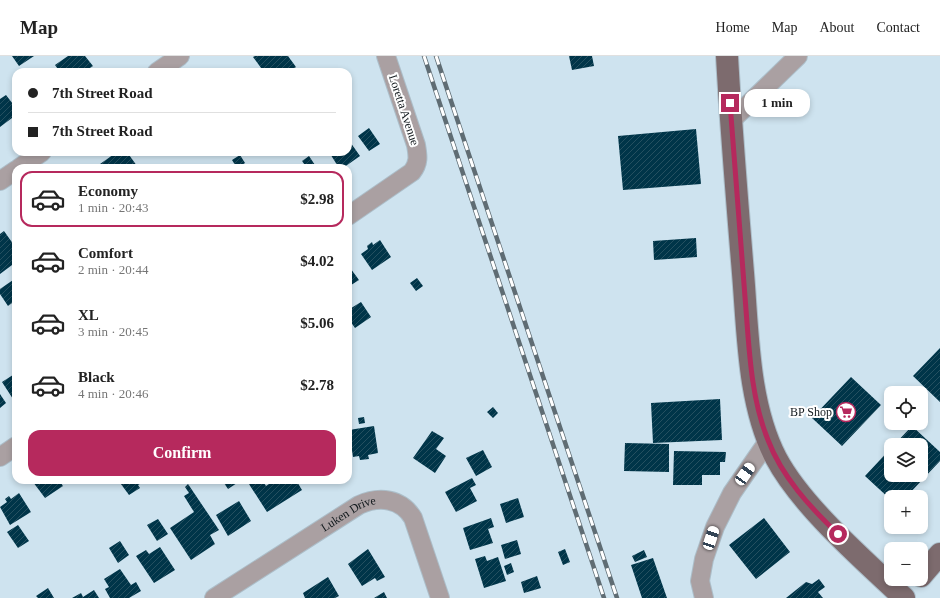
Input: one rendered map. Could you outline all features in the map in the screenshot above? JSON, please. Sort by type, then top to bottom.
[{"type":"main road","points":[[727,56],[748,334],[756,399],[768,441],[777,460],[802,496],[828,524],[903,598],[912,586]]},
{"type":"main road","points":[[928,568],[940,554]]},
{"type":"street","points":[[163,68],[180,56]]},
{"type":"street","name":"Loretta Avenue","points":[[352,213],[412,172],[417,166],[418,155],[416,145],[386,56]]},
{"type":"street","points":[[731,121],[798,56]]},
{"type":"street","points":[[25,164],[36,156]]},
{"type":"street","points":[[0,181],[12,173]]},
{"type":"street","points":[[704,598],[700,581],[704,560],[715,527],[732,493],[768,441]]},
{"type":"street","points":[[0,457],[12,449]]},
{"type":"street","name":"Luken Drive","points":[[214,598],[359,505],[368,501],[380,499],[400,504],[408,510],[413,518],[440,598]]},
{"type":"building","points":[[12,56],[34,56],[19,66]]},
{"type":"building","points":[[68,56],[85,56],[93,66],[90,68],[57,68],[55,65]]},
{"type":"building","points":[[288,56],[296,67],[261,68],[253,57]]},
{"type":"building","points":[[569,56],[592,56],[594,66],[572,70]]},
{"type":"building","points":[[6,95],[12,103],[12,118],[0,127],[0,99]]},
{"type":"building","points":[[369,128],[380,144],[369,151],[358,136]]},
{"type":"building","points":[[696,129],[701,184],[623,190],[618,136]]},
{"type":"building","points":[[352,145],[360,156],[349,164],[336,164],[332,156],[352,156]]},
{"type":"building","points":[[111,156],[130,156],[136,164],[100,164]]},
{"type":"building","points":[[241,156],[245,163],[234,164],[232,160]]},
{"type":"building","points":[[309,156],[314,164],[304,164],[302,161]]},
{"type":"building","points":[[4,231],[12,242],[12,265],[0,274],[0,234]]},
{"type":"building","points":[[696,238],[697,257],[654,260],[653,241]]},
{"type":"building","points":[[380,240],[391,257],[372,270],[361,254],[368,249],[367,246],[372,242],[373,245]]},
{"type":"building","points":[[352,270],[359,280],[352,284]]},
{"type":"building","points":[[417,278],[423,286],[416,291],[410,283]]},
{"type":"building","points":[[12,281],[12,303],[8,306],[0,294],[0,289]]},
{"type":"building","points":[[361,302],[371,317],[355,328],[352,324],[352,308]]},
{"type":"building","points":[[940,348],[940,402],[928,390],[928,386],[923,386],[913,376]]},
{"type":"building","points":[[12,376],[12,397],[2,382]]},
{"type":"building","name":"BP Shop","points":[[851,377],[881,405],[842,446],[812,418]]},
{"type":"building","points":[[0,394],[6,403],[0,408]]},
{"type":"building","points":[[720,399],[722,440],[653,443],[651,403]]},
{"type":"building","points":[[493,407],[498,413],[493,418],[487,412]]},
{"type":"building","points":[[364,417],[365,423],[359,424],[358,418]]},
{"type":"building","points":[[374,426],[378,453],[368,455],[369,459],[360,460],[359,456],[353,457],[352,430]]},
{"type":"building","points":[[908,430],[916,430],[925,438],[901,438]]},
{"type":"building","points":[[432,431],[444,438],[436,449],[446,456],[435,473],[413,458]]},
{"type":"building","points":[[928,441],[940,452],[940,461],[928,474]]},
{"type":"building","points":[[625,443],[669,444],[669,472],[624,471]]},
{"type":"building","points":[[483,450],[492,467],[476,476],[466,458]]},
{"type":"building","points":[[674,451],[726,452],[725,462],[720,462],[720,475],[702,475],[702,485],[673,485]]},
{"type":"building","points":[[884,456],[884,482],[920,482],[913,490],[884,490],[884,494],[865,476]]},
{"type":"building","points":[[472,478],[476,485],[470,488],[477,501],[456,512],[445,492]]},
{"type":"building","points":[[34,484],[62,484],[63,486],[45,498]]},
{"type":"building","points":[[121,484],[140,484],[138,485],[140,488],[129,495]]},
{"type":"building","points":[[188,484],[219,530],[210,535],[215,544],[191,560],[170,528],[194,512],[184,496],[189,493],[185,487]]},
{"type":"building","points":[[225,484],[236,484],[228,489]]},
{"type":"building","points":[[249,484],[265,484],[266,486],[269,484],[298,484],[302,490],[267,512]]},
{"type":"building","points":[[19,493],[31,512],[10,525],[0,507],[7,502],[5,499],[9,496],[11,499]]},
{"type":"building","points":[[518,498],[524,517],[506,523],[500,504]]},
{"type":"building","points":[[239,501],[251,521],[228,536],[216,515]]},
{"type":"building","points":[[491,518],[494,527],[488,529],[493,543],[470,550],[463,528]]},
{"type":"building","points":[[764,518],[790,552],[756,579],[729,545]]},
{"type":"building","points":[[158,519],[168,534],[157,541],[147,525]]},
{"type":"building","points":[[18,525],[29,541],[18,548],[7,532]]},
{"type":"building","points":[[517,540],[521,554],[505,559],[501,545]]},
{"type":"building","points":[[120,541],[129,555],[118,563],[109,548]]},
{"type":"building","points":[[160,547],[175,570],[154,583],[136,556],[146,550],[149,554]]},
{"type":"building","points":[[368,549],[385,577],[377,581],[375,578],[362,586],[348,564]]},
{"type":"building","points":[[565,549],[570,562],[563,565],[558,552]]},
{"type":"building","points":[[644,550],[647,557],[635,562],[632,556]]},
{"type":"building","points":[[485,556],[487,561],[498,557],[506,581],[484,588],[475,559]]},
{"type":"building","points":[[653,558],[667,598],[642,598],[631,565]]},
{"type":"building","points":[[511,563],[514,572],[507,575],[504,566]]},
{"type":"building","points":[[120,569],[131,585],[136,582],[141,591],[129,598],[110,598],[105,589],[109,587],[104,579]]},
{"type":"building","points":[[537,576],[541,588],[524,593],[521,582]]},
{"type":"building","points":[[328,577],[339,596],[335,598],[305,598],[303,593]]},
{"type":"building","points":[[819,579],[825,587],[818,592],[823,598],[786,598],[806,582],[812,584]]},
{"type":"building","points":[[48,588],[54,598],[38,598],[36,596]]},
{"type":"building","points":[[94,590],[99,598],[72,598],[81,593],[83,597]]},
{"type":"building","points":[[384,592],[387,598],[374,598]]},
{"type":"railway","points":[[424,56],[604,598]]},
{"type":"railway","points":[[436,56],[617,598]]},
{"type":"place","name":"BP Shop","points":[[846,412]]},
{"type":"route","points":[[730,103],[748,334],[756,399],[763,427],[777,460],[802,496],[838,534]]}]
